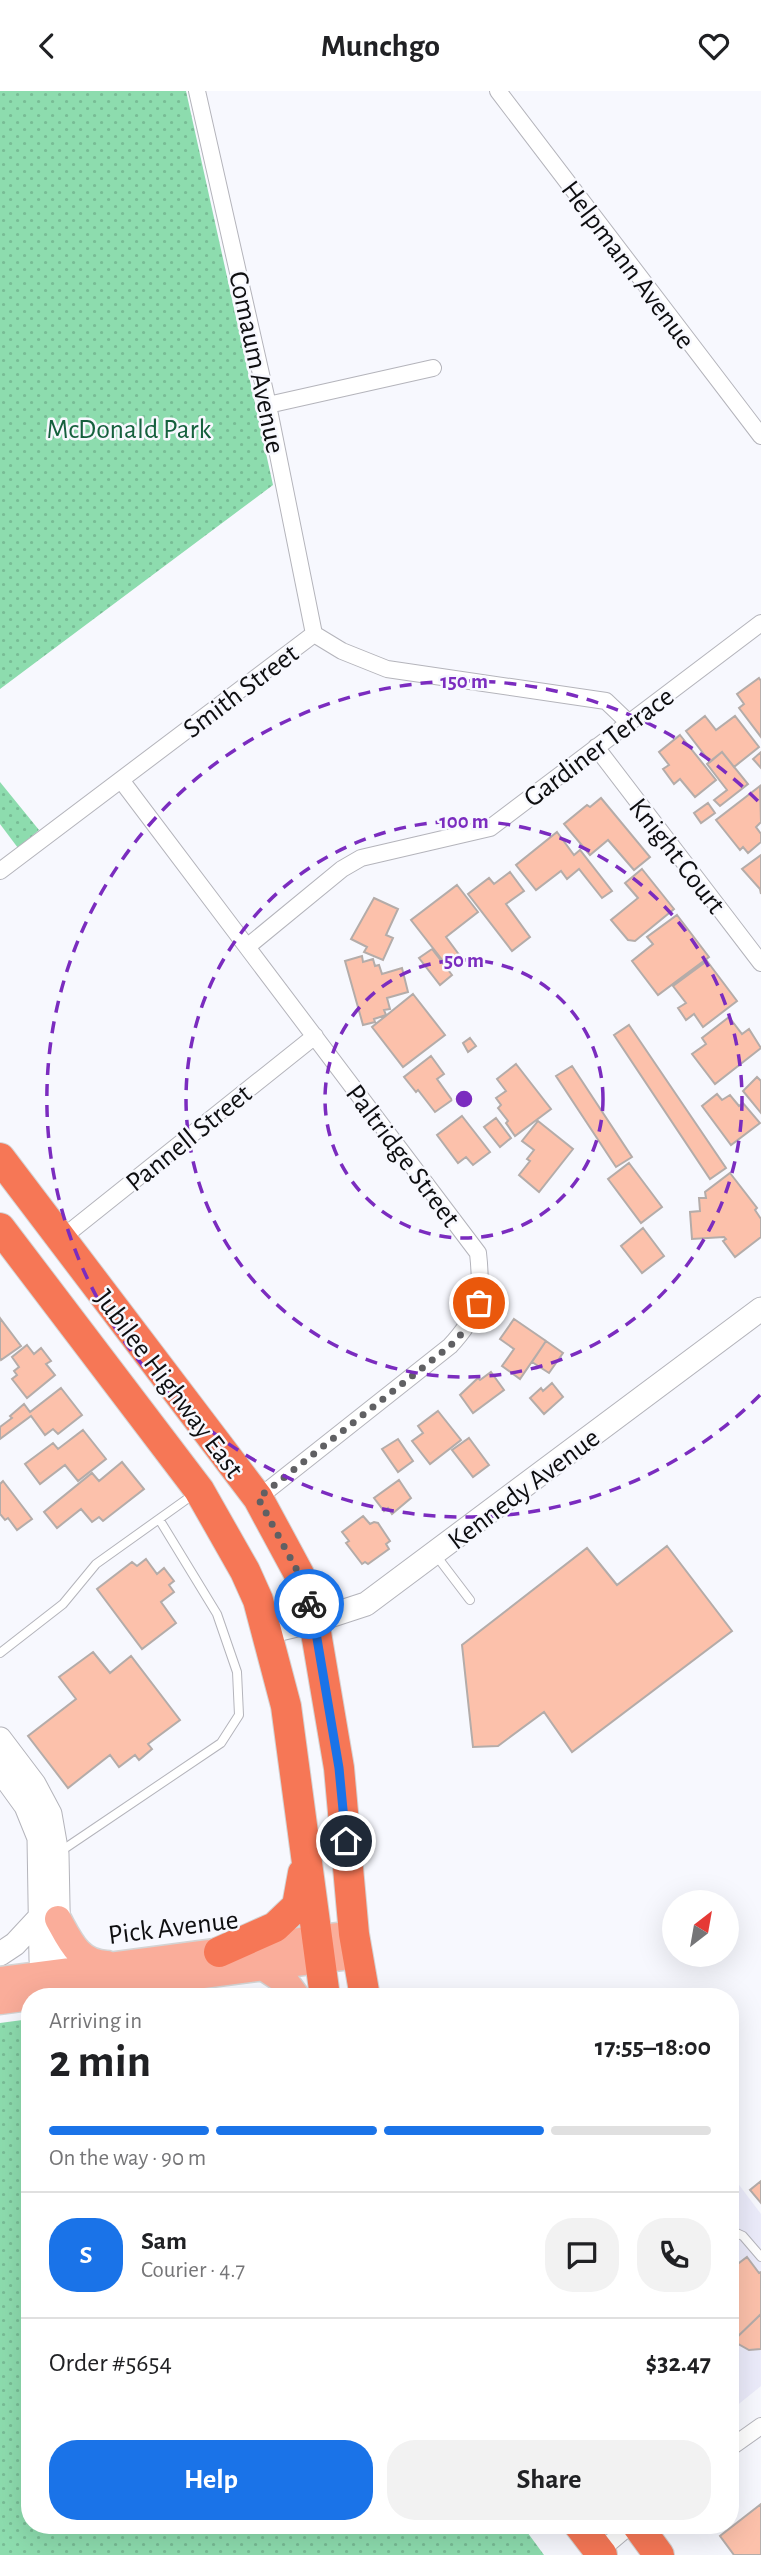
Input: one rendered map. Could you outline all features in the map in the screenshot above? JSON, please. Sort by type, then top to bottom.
[{"type":"highway","name":"Jubilee Highway East","points":[[0,1158],[258,1498],[299,1574],[314,1621],[339,1768],[356,1944],[363,1988]]},
{"type":"highway","name":"Jubilee Highway East","points":[[0,1228],[199,1490],[245,1571],[258,1600],[286,1706],[324,1988]]},
{"type":"highway","points":[[219,1952],[275,1927],[297,1906],[305,1850]]},
{"type":"highway","points":[[586,2534],[600,2553]]},
{"type":"highway","points":[[644,2534],[659,2555]]},
{"type":"main road","points":[[50,1917],[82,1957],[95,1963],[119,1964]]},
{"type":"main road","name":"Pick Avenue","points":[[48,1988],[119,1964],[219,1952],[318,1950],[356,1944]]},
{"type":"main road","name":"Pick Avenue","points":[[62,1988],[263,1968],[318,1950]]},
{"type":"main road","points":[[263,1968],[286,1982],[290,1988]]},
{"type":"main road","name":"Pick Avenue","points":[[0,1980],[34,1988]]},
{"type":"main road","name":"Pick Avenue","points":[[0,2001],[21,1996]]},
{"type":"street","name":"Comaum Avenue","points":[[197,91],[268,405],[314,634]]},
{"type":"street","name":"Helpmann Avenue","points":[[498,91],[761,436]]},
{"type":"street","points":[[268,405],[433,368]]},
{"type":"street","name":"Gardiner Terrace","points":[[247,947],[342,869],[361,858],[490,828],[761,623]]},
{"type":"street","name":"Smith Street","points":[[0,871],[314,634],[342,651],[387,669],[606,701],[629,723]]},
{"type":"street","name":"Knight Court","points":[[596,747],[761,963]]},
{"type":"street","name":"Paltridge Street","points":[[121,780],[478,1253],[481,1277],[479,1303],[468,1327],[450,1346],[258,1498]]},
{"type":"street","name":"Pannell Street","points":[[62,1238],[315,1037]]},
{"type":"street","name":"Kennedy Avenue","points":[[267,1632],[314,1621],[366,1604],[761,1309]]},
{"type":"street","points":[[0,1739],[45,1802],[57,1854],[50,1917],[0,1954]]},
{"type":"street","points":[[0,1770],[26,1806],[41,1847],[58,1958],[43,1988]]},
{"type":"street","points":[[739,2442],[761,2426]]},
{"type":"street","points":[[600,2553],[621,2534]]},
{"type":"lane","points":[[0,1653],[63,1604],[96,1564],[199,1490]]},
{"type":"lane","points":[[57,1854],[220,1742],[239,1714],[237,1672],[216,1613],[159,1519]]},
{"type":"lane","points":[[435,1555],[470,1600]]},
{"type":"lane","points":[[739,2234],[761,2257]]},
{"type":"shaded area","points":[[739,2185],[761,2214],[761,2386],[739,2404]]},
{"type":"green space","name":"McDonald Park","points":[[0,91],[186,91],[273,485],[0,689]]},
{"type":"green space","points":[[0,782],[39,830],[18,848],[0,824]]},
{"type":"green space","points":[[21,2020],[21,2534],[529,2534],[544,2555],[0,2555],[0,2023]]},
{"type":"building","points":[[759,678],[761,737],[739,708],[744,704],[737,694]]},
{"type":"building","points":[[705,716],[716,730],[735,716],[759,747],[734,767],[722,752],[710,762],[686,731]]},
{"type":"building","points":[[680,735],[716,780],[695,797],[680,779],[674,784],[663,769],[669,765],[659,752]]},
{"type":"building","points":[[722,752],[748,784],[720,806],[714,800],[727,790],[707,764]]},
{"type":"building","points":[[761,752],[761,768],[753,759]]},
{"type":"building","points":[[760,786],[761,822],[756,827],[761,834],[761,842],[748,853],[743,847],[740,850],[716,820]]},
{"type":"building","points":[[601,798],[650,857],[634,870],[608,840],[590,855],[564,824],[587,805],[590,807]]},
{"type":"building","points":[[708,803],[715,813],[701,823],[694,813]]},
{"type":"building","points":[[557,832],[574,855],[580,850],[612,891],[602,898],[579,869],[567,879],[561,871],[536,890],[516,865]]},
{"type":"building","points":[[761,855],[761,894],[760,889],[742,869]]},
{"type":"building","points":[[642,869],[674,909],[635,941],[628,940],[611,920],[638,898],[625,883]]},
{"type":"building","points":[[510,872],[524,891],[506,904],[530,937],[512,951],[468,894],[489,878],[494,884]]},
{"type":"building","points":[[457,885],[478,912],[446,937],[460,956],[447,966],[411,920]]},
{"type":"building","points":[[374,898],[398,909],[386,935],[393,938],[383,960],[364,952],[367,947],[351,939]]},
{"type":"building","points":[[677,915],[709,957],[658,995],[632,961],[653,944],[647,937]]},
{"type":"building","points":[[432,949],[452,975],[440,985],[419,958]]},
{"type":"building","points":[[362,956],[363,962],[373,959],[382,974],[402,968],[408,992],[387,998],[390,1009],[384,1010],[386,1015],[363,1025],[345,961]]},
{"type":"building","points":[[707,961],[737,1001],[703,1027],[694,1014],[686,1020],[678,1008],[686,1003],[673,986]]},
{"type":"building","points":[[413,994],[445,1035],[403,1067],[372,1027]]},
{"type":"building","points":[[729,1017],[742,1034],[749,1029],[761,1048],[715,1084],[692,1054],[706,1044],[702,1038]]},
{"type":"building","points":[[629,1025],[726,1168],[710,1179],[614,1035]]},
{"type":"building","points":[[470,1038],[476,1046],[468,1052],[463,1043]]},
{"type":"building","points":[[431,1056],[444,1074],[437,1079],[452,1100],[435,1112],[404,1077]]},
{"type":"building","points":[[516,1064],[551,1109],[515,1136],[498,1108],[501,1105],[496,1098],[506,1091],[497,1079]]},
{"type":"building","points":[[572,1066],[632,1157],[616,1167],[556,1076]]},
{"type":"building","points":[[757,1077],[761,1081],[761,1113],[743,1091]]},
{"type":"building","points":[[717,1094],[722,1100],[730,1095],[739,1106],[743,1103],[760,1123],[731,1145],[702,1106]]},
{"type":"building","points":[[462,1116],[490,1152],[473,1165],[466,1157],[458,1163],[437,1135]]},
{"type":"building","points":[[496,1118],[511,1138],[500,1147],[484,1127]]},
{"type":"building","points":[[538,1121],[573,1149],[539,1192],[519,1175],[530,1161],[527,1159],[534,1150],[522,1141]]},
{"type":"building","points":[[629,1163],[662,1207],[641,1223],[608,1179]]},
{"type":"building","points":[[730,1173],[757,1208],[755,1210],[761,1219],[761,1237],[735,1257],[723,1241],[726,1239],[724,1237],[692,1239],[690,1212],[700,1211],[699,1198],[706,1198],[705,1192]]},
{"type":"building","points":[[643,1228],[664,1256],[642,1273],[621,1246]]},
{"type":"building","points":[[0,1318],[21,1346],[1,1360],[0,1358]]},
{"type":"building","points":[[514,1319],[546,1341],[520,1379],[502,1366],[514,1349],[500,1339]]},
{"type":"building","points":[[546,1341],[563,1353],[549,1373],[532,1362]]},
{"type":"building","points":[[27,1345],[34,1354],[41,1348],[51,1361],[46,1364],[55,1375],[27,1398],[12,1379],[17,1375],[14,1371],[19,1367],[12,1357]]},
{"type":"building","points":[[491,1372],[504,1390],[473,1413],[460,1395],[478,1378],[480,1380]]},
{"type":"building","points":[[552,1383],[563,1397],[544,1414],[530,1398]]},
{"type":"building","points":[[61,1388],[82,1415],[58,1434],[53,1429],[45,1435],[31,1416],[0,1439],[0,1427],[24,1404],[30,1412]]},
{"type":"building","points":[[438,1411],[461,1440],[430,1464],[412,1441],[423,1433],[418,1426]]},
{"type":"building","points":[[83,1430],[106,1459],[78,1481],[65,1465],[40,1484],[25,1464],[53,1443],[58,1449]]},
{"type":"building","points":[[469,1438],[489,1465],[473,1477],[452,1450]]},
{"type":"building","points":[[398,1439],[413,1461],[398,1472],[382,1449]]},
{"type":"building","points":[[122,1462],[144,1489],[103,1521],[99,1517],[92,1522],[81,1509],[57,1528],[44,1512],[92,1473],[99,1481]]},
{"type":"building","points":[[399,1480],[411,1498],[392,1514],[388,1508],[384,1511],[374,1498]]},
{"type":"building","points":[[3,1481],[32,1519],[17,1530],[8,1518],[5,1520],[0,1514],[0,1484]]},
{"type":"building","points":[[363,1516],[370,1524],[378,1523],[390,1541],[386,1544],[389,1549],[368,1564],[362,1564],[346,1543],[349,1541],[342,1532]]},
{"type":"building","points":[[667,1546],[732,1631],[572,1752],[544,1712],[498,1746],[473,1747],[462,1645],[587,1548],[617,1585]]},
{"type":"building","points":[[146,1559],[157,1574],[164,1568],[174,1581],[169,1585],[174,1592],[161,1602],[176,1623],[142,1649],[97,1589],[132,1562],[137,1566]]},
{"type":"building","points":[[93,1652],[110,1673],[131,1656],[180,1720],[148,1744],[152,1749],[139,1760],[135,1755],[119,1767],[110,1755],[68,1788],[28,1736],[76,1699],[59,1677]]},
{"type":"building","points":[[761,2181],[761,2203],[750,2190]]},
{"type":"building","points":[[747,2257],[759,2273],[761,2272],[761,2314],[739,2335],[739,2263]]},
{"type":"building","points":[[761,2314],[761,2349],[749,2350],[739,2344],[739,2335]]},
{"type":"building","points":[[761,2504],[761,2555],[734,2555],[720,2536],[739,2534],[739,2521]]},
{"type":"way so far","points":[[309,1604],[299,1574],[258,1498],[450,1346],[468,1327],[479,1303]]},
{"type":"route","points":[[309,1604],[339,1768],[346,1841]]}]
